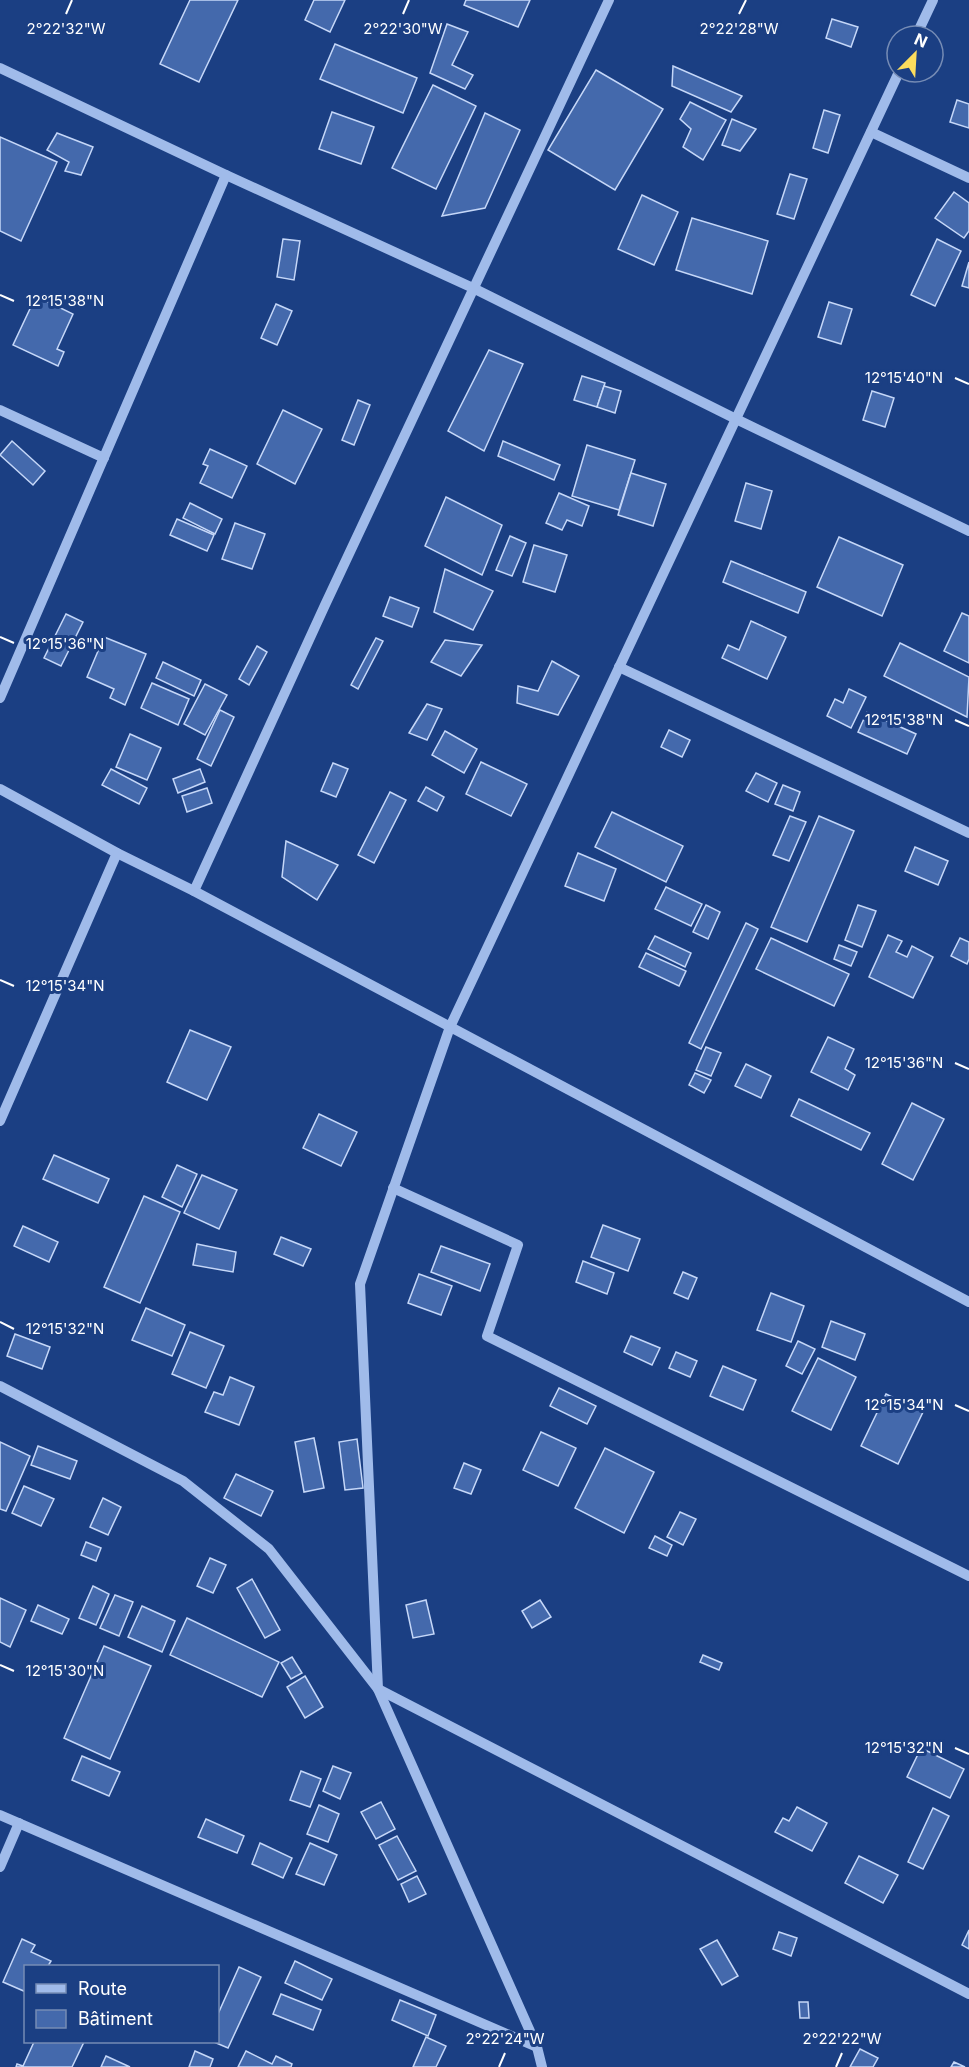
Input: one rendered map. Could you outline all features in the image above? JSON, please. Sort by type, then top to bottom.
[{"type":"street","points":[[194,891],[609,0]]},
{"type":"street","points":[[922,24],[933,0]]},
{"type":"street","points":[[0,68],[473,288],[736,419],[969,531]]},
{"type":"street","points":[[378,1689],[360,1284],[450,1028],[893,84]]},
{"type":"street","points":[[871,132],[969,178]]},
{"type":"street","points":[[0,698],[226,175]]},
{"type":"street","points":[[0,410],[104,459]]},
{"type":"street","points":[[619,667],[969,832]]},
{"type":"street","points":[[0,789],[117,853],[194,891],[969,1302]]},
{"type":"street","points":[[0,1121],[117,853]]},
{"type":"street","points":[[393,1188],[518,1245],[487,1336],[969,1576]]},
{"type":"street","points":[[0,1386],[183,1481],[269,1549],[378,1689],[537,2047],[542,2067]]},
{"type":"street","points":[[378,1689],[969,1994]]},
{"type":"street","points":[[0,1815],[537,2047]]},
{"type":"street","points":[[0,1867],[19,1823]]},
{"type":"building","points":[[190,0],[238,0],[199,82],[160,64]]},
{"type":"building","points":[[314,0],[345,0],[330,32],[305,20]]},
{"type":"building","points":[[466,0],[530,0],[518,27],[464,5]]},
{"type":"building","points":[[832,19],[858,27],[851,47],[826,38]]},
{"type":"building","points":[[447,24],[468,32],[452,65],[473,75],[465,89],[430,73]]},
{"type":"building","points":[[335,44],[417,78],[403,113],[320,79]]},
{"type":"building","points":[[673,66],[742,96],[731,112],[672,86]]},
{"type":"building","points":[[596,70],[663,109],[615,190],[548,150]]},
{"type":"building","points":[[433,85],[476,106],[436,189],[392,168]]},
{"type":"building","points":[[957,100],[969,104],[969,128],[950,122]]},
{"type":"building","points":[[690,102],[726,120],[703,160],[683,147],[691,129],[680,119]]},
{"type":"building","points":[[824,110],[840,115],[828,153],[813,148]]},
{"type":"building","points":[[332,112],[374,127],[361,164],[319,149]]},
{"type":"building","points":[[485,113],[520,130],[485,208],[442,216]]},
{"type":"building","points":[[732,119],[756,129],[740,151],[722,145]]},
{"type":"building","points":[[57,133],[93,147],[81,175],[65,171],[69,162],[47,150]]},
{"type":"building","points":[[0,137],[57,162],[21,241],[0,231]]},
{"type":"building","points":[[790,174],[807,179],[794,219],[777,214]]},
{"type":"building","points":[[954,192],[969,203],[969,231],[964,238],[935,218]]},
{"type":"building","points":[[642,195],[678,212],[654,265],[618,249]]},
{"type":"building","points":[[692,218],[768,241],[752,294],[676,270]]},
{"type":"building","points":[[283,239],[300,241],[294,280],[277,277]]},
{"type":"building","points":[[937,239],[961,251],[935,306],[911,295]]},
{"type":"building","points":[[969,262],[969,288],[962,286]]},
{"type":"building","points":[[36,296],[73,314],[57,349],[64,352],[58,366],[13,345]]},
{"type":"building","points":[[829,302],[852,309],[841,344],[818,337]]},
{"type":"building","points":[[276,304],[292,311],[277,345],[261,338]]},
{"type":"building","points":[[489,350],[523,364],[484,451],[448,431]]},
{"type":"building","points":[[582,376],[605,383],[597,407],[574,400]]},
{"type":"building","points":[[604,386],[621,391],[615,413],[597,407]]},
{"type":"building","points":[[872,391],[894,398],[885,427],[863,420]]},
{"type":"building","points":[[358,400],[370,405],[354,445],[342,440]]},
{"type":"building","points":[[283,410],[322,429],[295,484],[257,464]]},
{"type":"building","points":[[12,441],[45,471],[33,485],[0,455]]},
{"type":"building","points":[[503,441],[560,465],[554,480],[498,456]]},
{"type":"building","points":[[587,445],[635,460],[619,510],[572,496]]},
{"type":"building","points":[[210,449],[247,466],[232,498],[200,483],[208,466],[203,464]]},
{"type":"building","points":[[631,473],[666,484],[653,526],[618,515]]},
{"type":"building","points":[[746,483],[772,491],[761,529],[735,521]]},
{"type":"building","points":[[559,493],[589,506],[582,526],[567,520],[562,530],[546,523]]},
{"type":"building","points":[[446,497],[502,525],[482,575],[425,546]]},
{"type":"building","points":[[190,503],[222,519],[215,534],[183,518]]},
{"type":"building","points":[[177,519],[214,535],[207,551],[170,535]]},
{"type":"building","points":[[235,523],[265,534],[252,569],[222,559]]},
{"type":"building","points":[[510,536],[526,543],[512,576],[496,570]]},
{"type":"building","points":[[839,537],[903,565],[882,616],[817,587]]},
{"type":"building","points":[[534,545],[567,555],[555,592],[523,582]]},
{"type":"building","points":[[731,561],[806,592],[798,613],[723,582]]},
{"type":"building","points":[[445,569],[493,591],[473,630],[434,612]]},
{"type":"building","points":[[390,597],[419,608],[412,627],[383,616]]},
{"type":"building","points":[[962,613],[969,616],[969,663],[944,651]]},
{"type":"building","points":[[66,614],[83,622],[61,666],[44,658]]},
{"type":"building","points":[[751,621],[786,637],[767,679],[722,658],[728,645],[739,650]]},
{"type":"building","points":[[104,637],[146,654],[125,705],[110,698],[114,689],[87,677]]},
{"type":"building","points":[[376,638],[383,641],[358,689],[351,685]]},
{"type":"building","points":[[445,640],[482,645],[461,676],[431,662]]},
{"type":"building","points":[[900,643],[969,677],[967,717],[884,676]]},
{"type":"building","points":[[257,646],[267,652],[249,685],[239,679]]},
{"type":"building","points":[[552,661],[579,676],[558,715],[517,703],[518,686],[538,691]]},
{"type":"building","points":[[163,662],[201,680],[194,696],[156,678]]},
{"type":"building","points":[[152,683],[189,699],[178,725],[141,708]]},
{"type":"building","points":[[205,684],[227,695],[205,735],[184,724]]},
{"type":"building","points":[[849,689],[866,697],[851,728],[827,716],[835,699],[843,703]]},
{"type":"building","points":[[427,704],[442,709],[427,740],[409,733]]},
{"type":"building","points":[[220,710],[234,717],[211,766],[197,759]]},
{"type":"building","points":[[867,712],[916,734],[907,754],[858,732]]},
{"type":"building","points":[[669,730],[690,740],[682,757],[661,747]]},
{"type":"building","points":[[445,731],[477,749],[464,773],[432,755]]},
{"type":"building","points":[[130,734],[161,748],[147,780],[116,767]]},
{"type":"building","points":[[481,762],[527,784],[511,816],[466,794]]},
{"type":"building","points":[[333,763],[348,769],[336,797],[321,791]]},
{"type":"building","points":[[111,769],[147,788],[139,804],[102,785]]},
{"type":"building","points":[[200,769],[205,782],[178,793],[173,779]]},
{"type":"building","points":[[756,773],[777,783],[768,802],[746,791]]},
{"type":"building","points":[[783,785],[800,792],[793,811],[775,804]]},
{"type":"building","points":[[426,787],[444,797],[437,811],[418,801]]},
{"type":"building","points":[[207,788],[212,803],[187,812],[182,796]]},
{"type":"building","points":[[390,792],[406,800],[374,863],[358,855]]},
{"type":"building","points":[[612,812],[683,846],[666,882],[595,847]]},
{"type":"building","points":[[790,816],[806,822],[789,861],[773,855]]},
{"type":"building","points":[[819,816],[854,831],[807,942],[771,927]]},
{"type":"building","points":[[286,841],[338,865],[317,900],[282,877]]},
{"type":"building","points":[[915,847],[948,861],[938,885],[905,871]]},
{"type":"building","points":[[578,853],[616,869],[604,901],[565,886]]},
{"type":"building","points":[[666,887],[702,904],[691,926],[655,909]]},
{"type":"building","points":[[706,905],[720,912],[708,939],[693,932]]},
{"type":"building","points":[[858,905],[876,911],[862,947],[845,940]]},
{"type":"building","points":[[746,923],[758,929],[701,1049],[689,1043]]},
{"type":"building","points":[[888,935],[902,941],[896,952],[907,957],[912,946],[933,957],[913,998],[869,977]]},
{"type":"building","points":[[655,936],[691,953],[685,967],[648,949]]},
{"type":"building","points":[[771,938],[849,974],[834,1006],[756,969]]},
{"type":"building","points":[[960,938],[969,942],[967,964],[951,956]]},
{"type":"building","points":[[839,945],[857,952],[851,966],[834,959]]},
{"type":"building","points":[[646,953],[686,971],[679,986],[639,967]]},
{"type":"building","points":[[190,1030],[231,1047],[207,1100],[167,1082]]},
{"type":"building","points":[[828,1037],[854,1049],[845,1069],[855,1075],[848,1090],[811,1072]]},
{"type":"building","points":[[706,1047],[721,1053],[711,1076],[696,1070]]},
{"type":"building","points":[[746,1064],[771,1076],[761,1098],[735,1086]]},
{"type":"building","points":[[695,1073],[711,1080],[704,1093],[689,1085]]},
{"type":"building","points":[[799,1099],[870,1133],[861,1150],[791,1116]]},
{"type":"building","points":[[912,1103],[944,1119],[913,1180],[882,1164]]},
{"type":"building","points":[[319,1114],[357,1132],[341,1166],[303,1148]]},
{"type":"building","points":[[54,1155],[109,1179],[98,1203],[43,1179]]},
{"type":"building","points":[[177,1165],[197,1174],[182,1207],[162,1197]]},
{"type":"building","points":[[202,1175],[237,1190],[219,1229],[184,1213]]},
{"type":"building","points":[[144,1196],[180,1212],[140,1303],[104,1287]]},
{"type":"building","points":[[603,1225],[640,1239],[628,1271],[591,1257]]},
{"type":"building","points":[[23,1226],[58,1242],[49,1262],[14,1246]]},
{"type":"building","points":[[281,1237],[311,1249],[303,1266],[274,1254]]},
{"type":"building","points":[[197,1244],[236,1252],[233,1272],[193,1265]]},
{"type":"building","points":[[441,1246],[490,1264],[480,1291],[431,1272]]},
{"type":"building","points":[[583,1261],[614,1273],[607,1294],[576,1282]]},
{"type":"building","points":[[683,1272],[697,1278],[688,1299],[674,1293]]},
{"type":"building","points":[[419,1274],[452,1286],[441,1315],[408,1303]]},
{"type":"building","points":[[771,1293],[804,1306],[791,1342],[757,1330]]},
{"type":"building","points":[[146,1308],[185,1325],[172,1356],[132,1340]]},
{"type":"building","points":[[831,1321],[865,1334],[855,1360],[822,1347]]},
{"type":"building","points":[[190,1332],[224,1346],[206,1388],[172,1374]]},
{"type":"building","points":[[15,1334],[50,1347],[42,1369],[7,1356]]},
{"type":"building","points":[[631,1336],[660,1348],[652,1365],[624,1352]]},
{"type":"building","points":[[798,1341],[815,1349],[802,1374],[786,1366]]},
{"type":"building","points":[[676,1352],[697,1361],[690,1377],[669,1368]]},
{"type":"building","points":[[818,1358],[856,1377],[831,1430],[792,1411]]},
{"type":"building","points":[[723,1366],[756,1380],[743,1410],[710,1396]]},
{"type":"building","points":[[230,1377],[254,1387],[239,1425],[205,1412],[214,1392],[223,1395]]},
{"type":"building","points":[[559,1388],[596,1406],[587,1424],[550,1406]]},
{"type":"building","points":[[886,1394],[923,1412],[898,1464],[861,1446]]},
{"type":"building","points":[[541,1432],[576,1448],[558,1486],[523,1470]]},
{"type":"building","points":[[314,1438],[324,1488],[304,1492],[295,1442]]},
{"type":"building","points":[[357,1439],[363,1488],[345,1490],[339,1442]]},
{"type":"building","points":[[0,1442],[30,1456],[6,1511],[0,1509]]},
{"type":"building","points":[[38,1446],[77,1461],[70,1479],[31,1465]]},
{"type":"building","points":[[605,1448],[654,1472],[624,1533],[575,1508]]},
{"type":"building","points":[[464,1463],[481,1470],[471,1494],[454,1488]]},
{"type":"building","points":[[236,1474],[273,1491],[261,1516],[224,1498]]},
{"type":"building","points":[[24,1486],[54,1499],[41,1526],[12,1513]]},
{"type":"building","points":[[103,1498],[121,1507],[108,1535],[90,1527]]},
{"type":"building","points":[[680,1512],[696,1519],[683,1545],[667,1537]]},
{"type":"building","points":[[655,1536],[672,1545],[667,1556],[649,1548]]},
{"type":"building","points":[[86,1542],[101,1548],[96,1561],[81,1555]]},
{"type":"building","points":[[210,1558],[226,1565],[213,1593],[197,1586]]},
{"type":"building","points":[[252,1579],[280,1630],[265,1638],[237,1588]]},
{"type":"building","points":[[93,1586],[109,1594],[96,1625],[79,1618]]},
{"type":"building","points":[[115,1595],[133,1602],[119,1636],[100,1628]]},
{"type":"building","points":[[0,1598],[26,1610],[10,1647],[0,1642]]},
{"type":"building","points":[[426,1600],[434,1634],[413,1638],[406,1605]]},
{"type":"building","points":[[540,1600],[551,1617],[532,1628],[522,1611]]},
{"type":"building","points":[[38,1605],[69,1619],[62,1634],[31,1621]]},
{"type":"building","points":[[142,1606],[175,1621],[162,1652],[128,1637]]},
{"type":"building","points":[[187,1618],[279,1662],[262,1697],[170,1655]]},
{"type":"building","points":[[104,1646],[151,1666],[110,1759],[64,1738]]},
{"type":"building","points":[[703,1655],[722,1663],[719,1670],[700,1662]]},
{"type":"building","points":[[292,1657],[302,1673],[291,1679],[281,1663]]},
{"type":"building","points":[[305,1676],[323,1707],[305,1718],[287,1687]]},
{"type":"building","points":[[921,1748],[964,1769],[950,1798],[907,1777]]},
{"type":"building","points":[[82,1756],[120,1772],[109,1796],[72,1780]]},
{"type":"building","points":[[333,1766],[351,1773],[340,1799],[323,1791]]},
{"type":"building","points":[[301,1771],[321,1779],[310,1807],[290,1800]]},
{"type":"building","points":[[381,1802],[395,1829],[376,1839],[361,1812]]},
{"type":"building","points":[[319,1805],[339,1814],[328,1842],[307,1834]]},
{"type":"building","points":[[797,1807],[827,1823],[812,1851],[775,1832],[783,1818],[789,1821]]},
{"type":"building","points":[[933,1808],[949,1816],[923,1869],[908,1862]]},
{"type":"building","points":[[206,1819],[244,1836],[237,1853],[198,1837]]},
{"type":"building","points":[[397,1836],[416,1871],[398,1880],[379,1845]]},
{"type":"building","points":[[260,1843],[292,1858],[283,1878],[252,1864]]},
{"type":"building","points":[[310,1843],[337,1855],[324,1885],[296,1874]]},
{"type":"building","points":[[859,1856],[898,1875],[883,1903],[845,1883]]},
{"type":"building","points":[[417,1876],[426,1894],[409,1902],[401,1884]]},
{"type":"building","points":[[969,1930],[969,1949],[962,1945]]},
{"type":"building","points":[[779,1932],[797,1938],[791,1956],[773,1949]]},
{"type":"building","points":[[22,1939],[35,1945],[31,1952],[51,1961],[49,1965],[24,1965],[24,1991],[3,1982]]},
{"type":"building","points":[[717,1940],[738,1976],[722,1985],[700,1949]]},
{"type":"building","points":[[295,1961],[332,1979],[322,2000],[285,1983]]},
{"type":"building","points":[[239,1967],[261,1977],[228,2048],[216,2043],[219,2043],[219,2012]]},
{"type":"building","points":[[281,1994],[321,2010],[313,2030],[273,2014]]},
{"type":"building","points":[[400,2000],[436,2015],[428,2036],[392,2020]]},
{"type":"building","points":[[799,2002],[808,2002],[809,2018],[800,2018]]},
{"type":"building","points":[[426,2037],[446,2046],[436,2067],[413,2067]]},
{"type":"building","points":[[34,2043],[84,2043],[72,2067],[16,2067],[17,2064],[23,2066]]},
{"type":"building","points":[[860,2049],[878,2058],[873,2067],[850,2067]]},
{"type":"building","points":[[195,2051],[213,2059],[210,2067],[189,2067]]},
{"type":"building","points":[[246,2051],[272,2064],[276,2056],[292,2064],[291,2067],[238,2067]]},
{"type":"building","points":[[106,2056],[130,2067],[101,2067]]},
{"type":"building","points":[[954,2062],[965,2067],[951,2067]]}]
